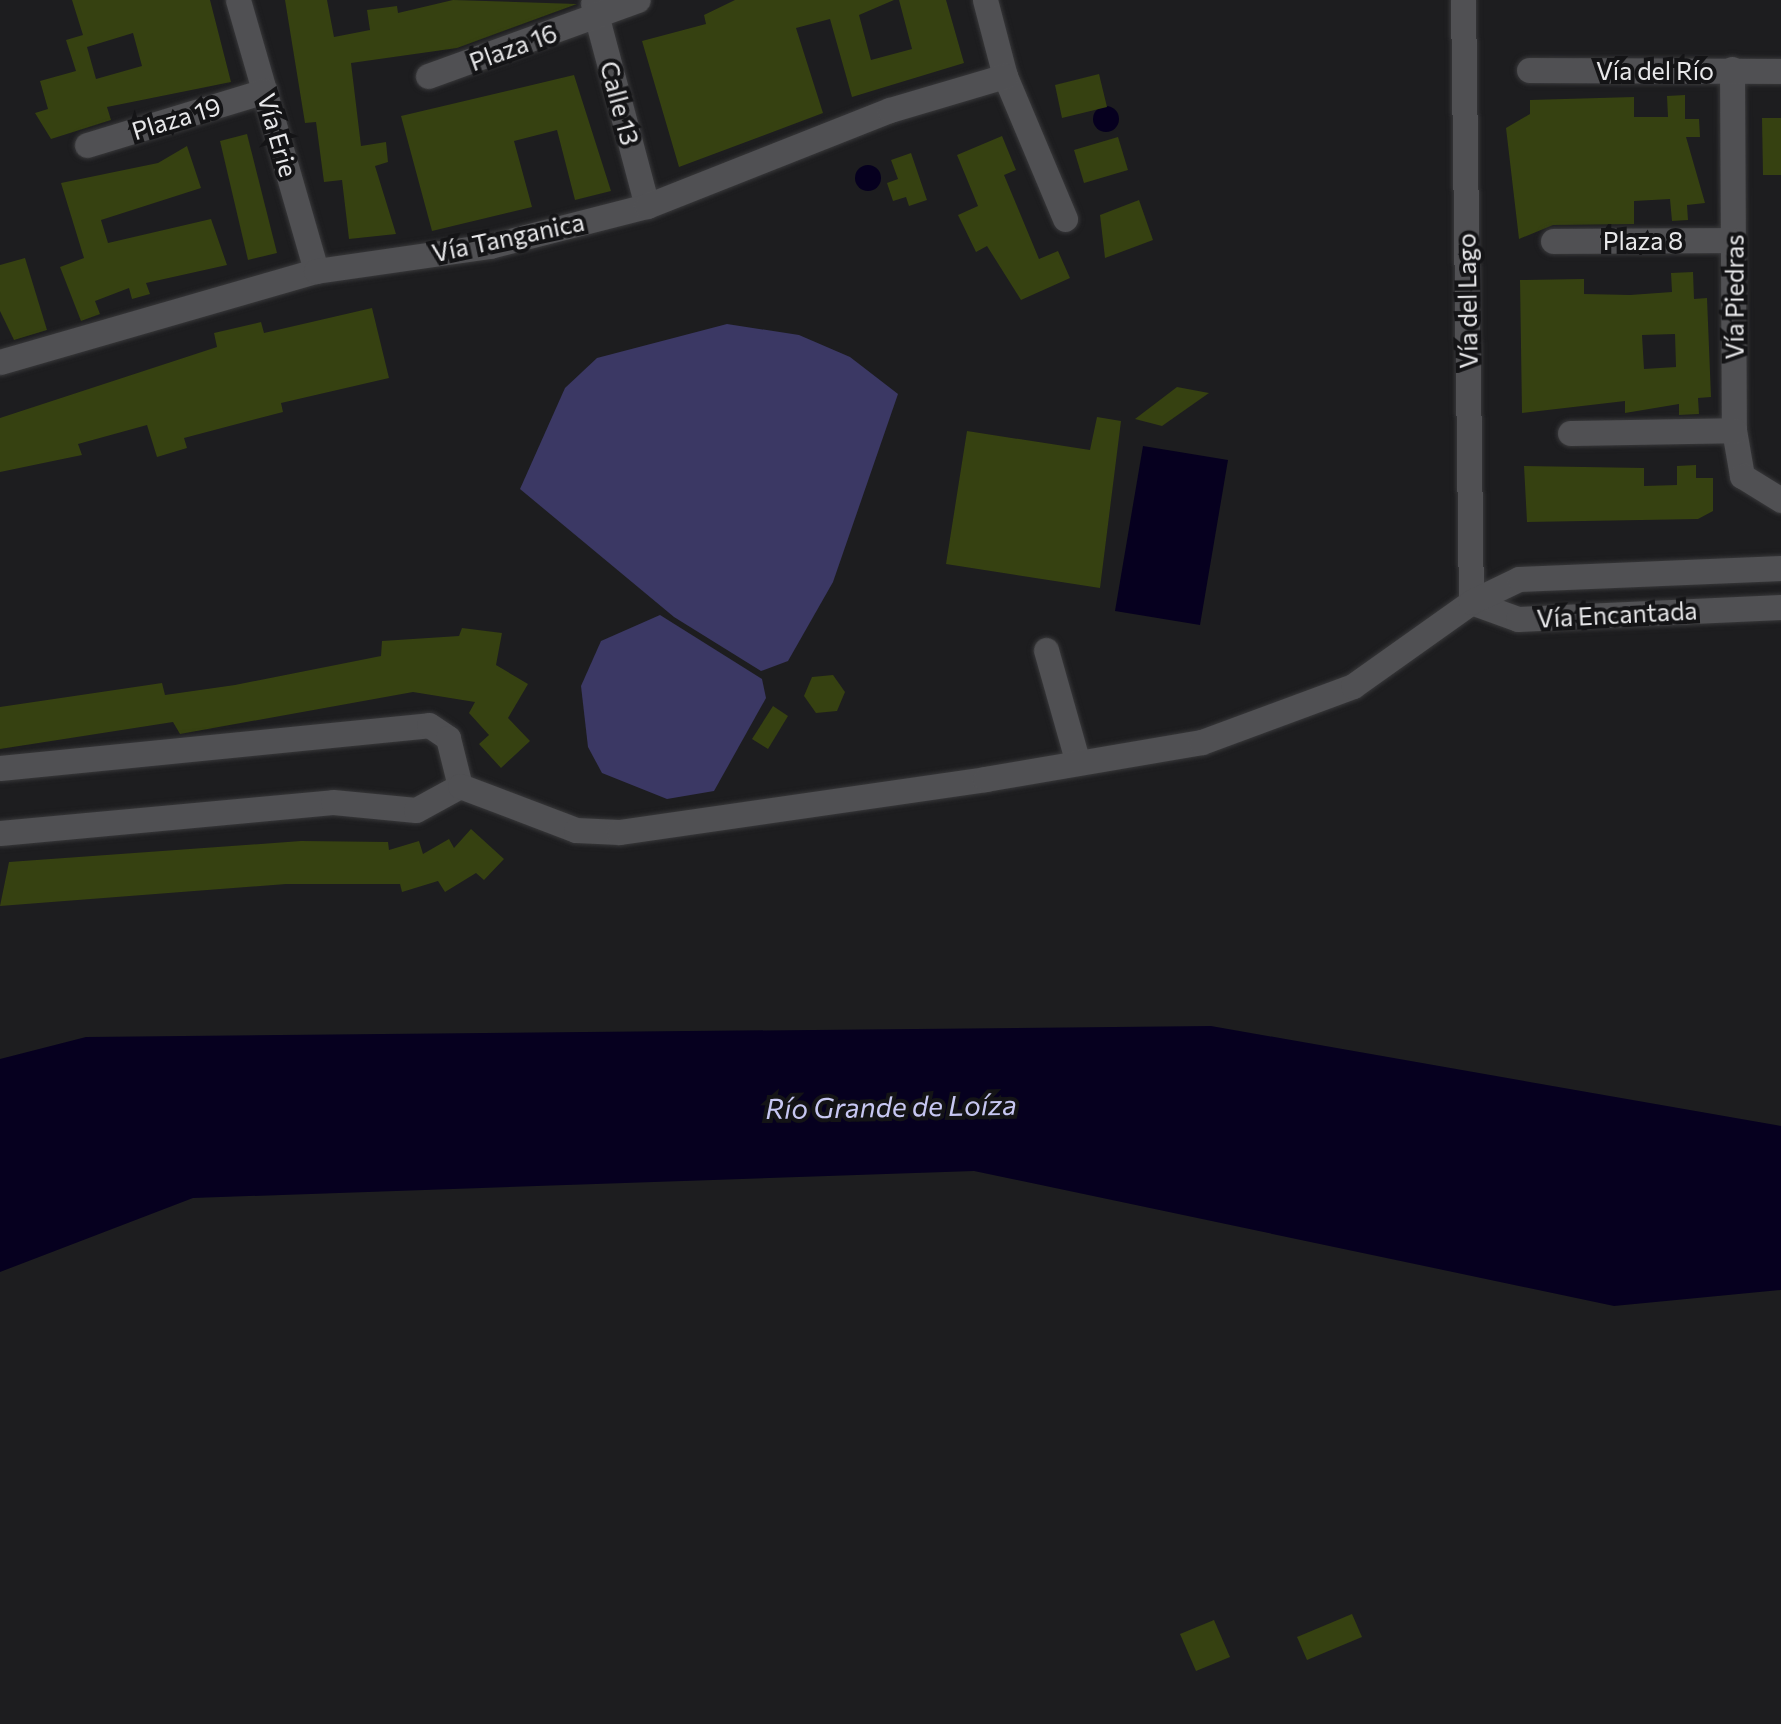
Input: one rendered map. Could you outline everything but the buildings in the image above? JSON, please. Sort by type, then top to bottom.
[{"type":"street","name":"Vía Erie","points":[[238,0],[316,271]]},
{"type":"street","name":"Plaza 16","points":[[428,76],[594,8],[638,0]]},
{"type":"street","points":[[985,0],[1005,76],[1065,219]]},
{"type":"street","name":"Vía del Lago","points":[[1463,0],[1471,602]]},
{"type":"street","name":"Calle 13","points":[[594,8],[647,206]]},
{"type":"street","name":"Vía del Río","points":[[1528,70],[1781,71]]},
{"type":"street","name":"Vía Piedras","points":[[1732,70],[1734,430],[1742,476],[1781,500]]},
{"type":"street","name":"Vía Tanganica","points":[[0,362],[316,271],[490,246],[647,206],[890,110],[1005,76]]},
{"type":"street","name":"Plaza 19","points":[[87,144],[266,92]]},
{"type":"street","name":"Plaza 8","points":[[1553,241],[1733,240]]},
{"type":"street","points":[[1570,433],[1734,430]]},
{"type":"street","name":"Vía Encantada","points":[[1471,602],[1520,579],[1781,568]]},
{"type":"street","points":[[0,833],[333,802],[416,810],[460,786],[576,830],[619,832],[1078,763],[1202,742],[1354,686],[1471,602]]},
{"type":"street","name":"Vía Encantada","points":[[1471,602],[1518,619],[1781,607]]},
{"type":"street","points":[[1046,650],[1078,763]]},
{"type":"street","points":[[0,768],[429,725],[448,738],[460,786]]},
{"type":"shaded area","points":[[727,324],[799,335],[850,357],[898,394],[833,582],[788,661],[761,671],[674,617],[520,489],[565,388],[597,358]]},
{"type":"shaded area","points":[[660,615],[762,679],[766,698],[714,791],[667,799],[602,773],[588,747],[581,686],[601,641]]},
{"type":"water","points":[[1106,106],[1115,110],[1119,119],[1115,128],[1106,132],[1097,128],[1093,119],[1097,110]]},
{"type":"water","points":[[868,165],[877,169],[881,178],[877,187],[868,191],[859,187],[855,178],[859,169]]},
{"type":"water","points":[[1143,446],[1228,460],[1200,625],[1115,611]]},
{"type":"water","name":"Río Grande de Loíza","points":[[1211,1026],[1781,1126],[1781,1290],[1614,1306],[974,1171],[193,1198],[0,1272],[0,1059],[86,1037]]}]
